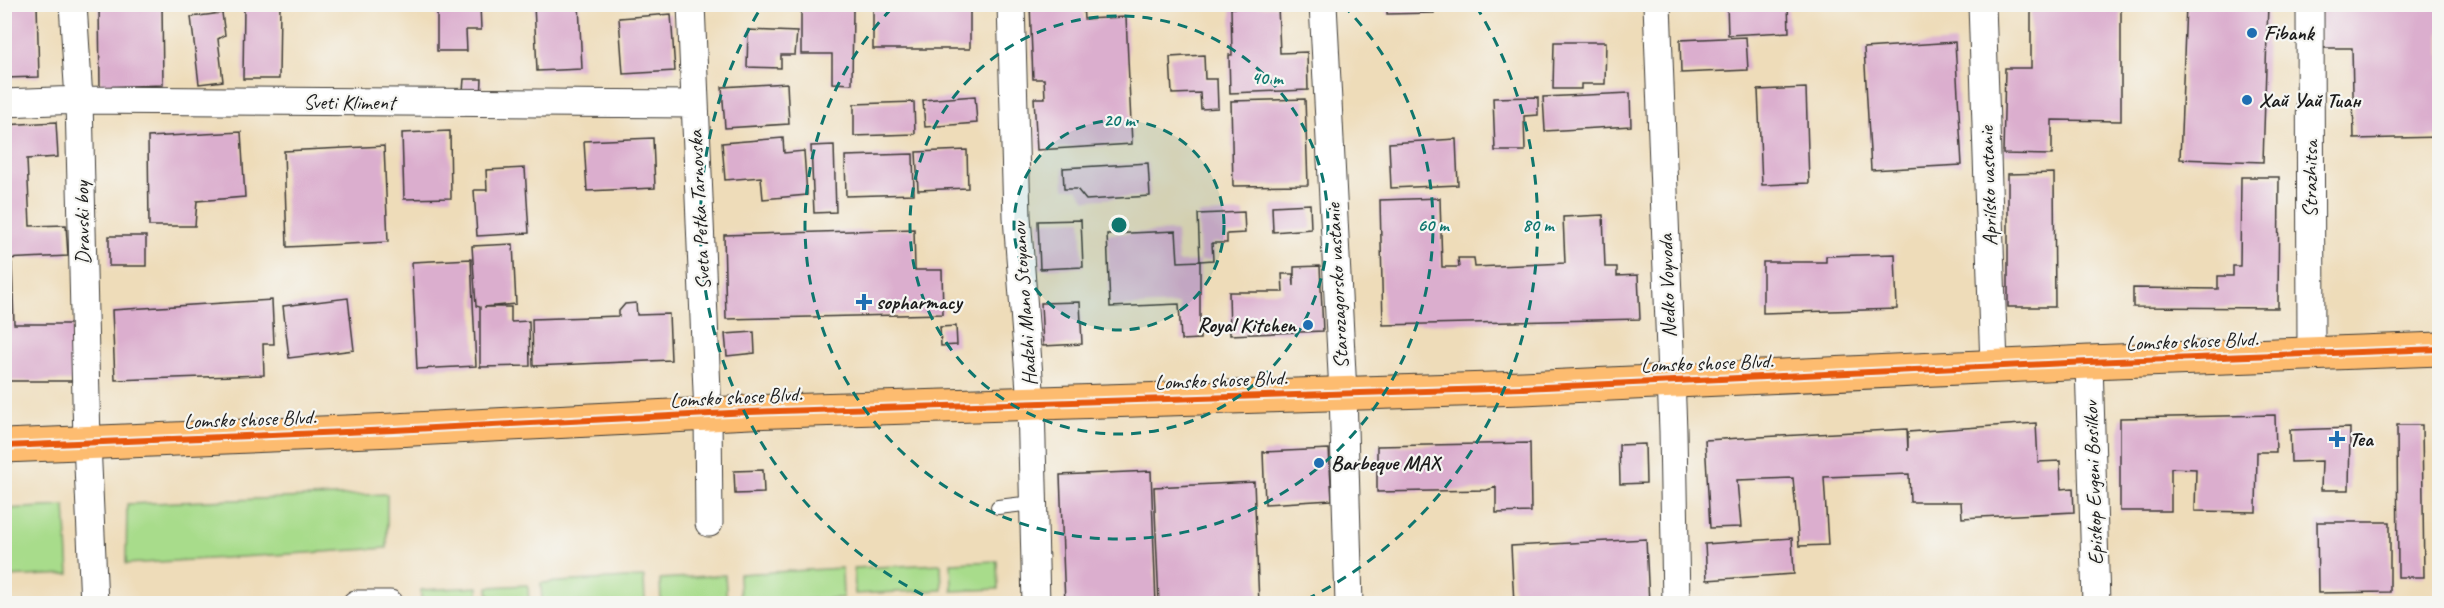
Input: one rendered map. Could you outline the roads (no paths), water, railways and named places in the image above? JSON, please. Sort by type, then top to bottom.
[{"type":"main road","name":"Lomsko shose Blvd.","points":[[4,446],[708,415],[1670,381],[2439,349]]},
{"type":"street","name":"Dravski boy","points":[[73,4],[79,100],[87,442],[94,603]]},
{"type":"street","name":"Sveta Petka Tarnovska","points":[[691,4],[708,415],[709,523]]},
{"type":"street","name":"Hadzhi Mano Stoyanov","points":[[1011,4],[1017,217],[1030,403],[1036,603]]},
{"type":"street","name":"Starozagorsko vastanie","points":[[1323,4],[1343,393],[1348,603]]},
{"type":"street","name":"Nedko Voyvoda","points":[[1657,4],[1676,603]]},
{"type":"street","name":"Aprilsko vastanie","points":[[1982,4],[1994,367]]},
{"type":"street","name":"Strazhitsa","points":[[2310,4],[2311,353]]},
{"type":"street","name":"Sveti Kliment","points":[[4,103],[79,100],[694,104]]},
{"type":"street","name":"Episkop Evgeni Bosilkov","points":[[2089,362],[2096,603]]},
{"type":"street","points":[[356,603],[390,603]]},
{"type":"lane","points":[[998,507],[1033,503]]},
{"type":"place","name":"Fibank","points":[[2252,33]]},
{"type":"place","name":"Хай Уай Тиан","points":[[2247,100]]},
{"type":"place","name":"sopharmacy","points":[[864,302]]},
{"type":"place","name":"Royal Kitchen","points":[[1308,325]]},
{"type":"place","name":"Теа","points":[[2337,439]]},
{"type":"place","name":"Barbeque MAX","points":[[1319,463]]}]
